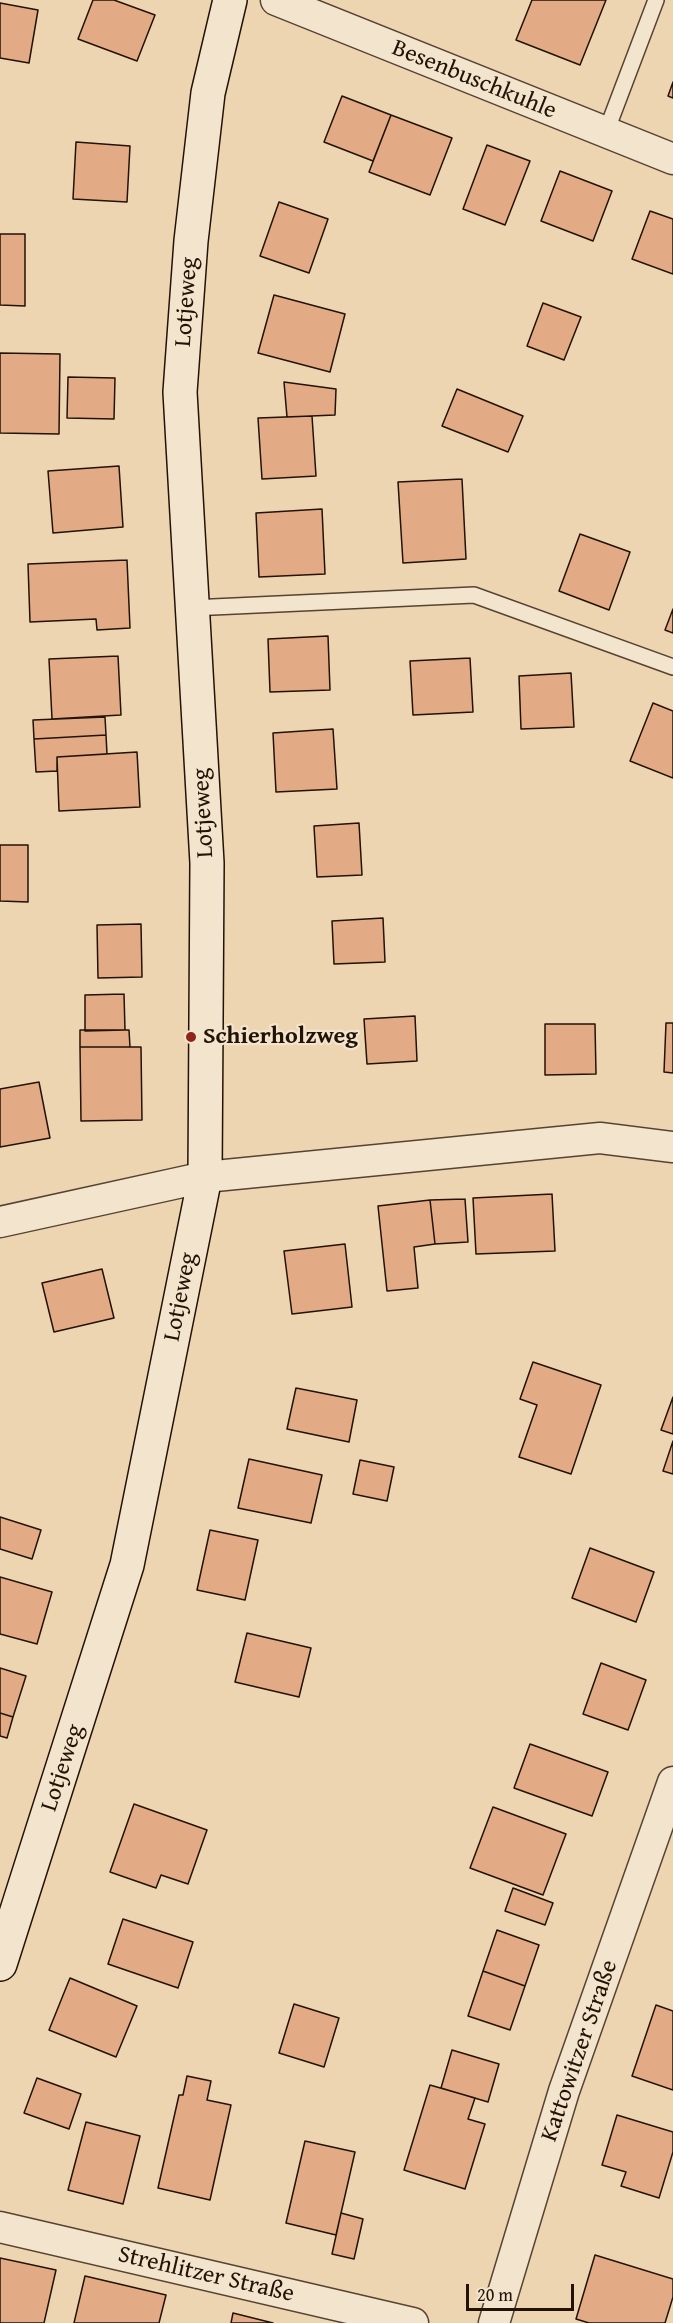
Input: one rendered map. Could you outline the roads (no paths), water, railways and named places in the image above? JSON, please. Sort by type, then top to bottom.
[{"type":"street","name":"Lotjeweg","points":[[3,1945],[127,1566],[205,1176],[207,863],[190,608],[181,380],[191,241],[208,93],[230,0]]},
{"type":"street","name":"Besenbuschkuhle","points":[[276,0],[673,159]]},
{"type":"street","points":[[0,1222],[205,1176],[600,1138],[673,1147]]},
{"type":"street","name":"Kattowitzer Straße","points":[[494,2323],[564,2091],[673,1782]]},
{"type":"street","name":"Strehlitzer Straße","points":[[0,2227],[413,2323]]},
{"type":"lane","points":[[606,132],[656,0]]},
{"type":"lane","points":[[190,608],[474,595],[673,667]]},
{"type":"place","name":"Schierholzweg","points":[[191,1037]]}]
